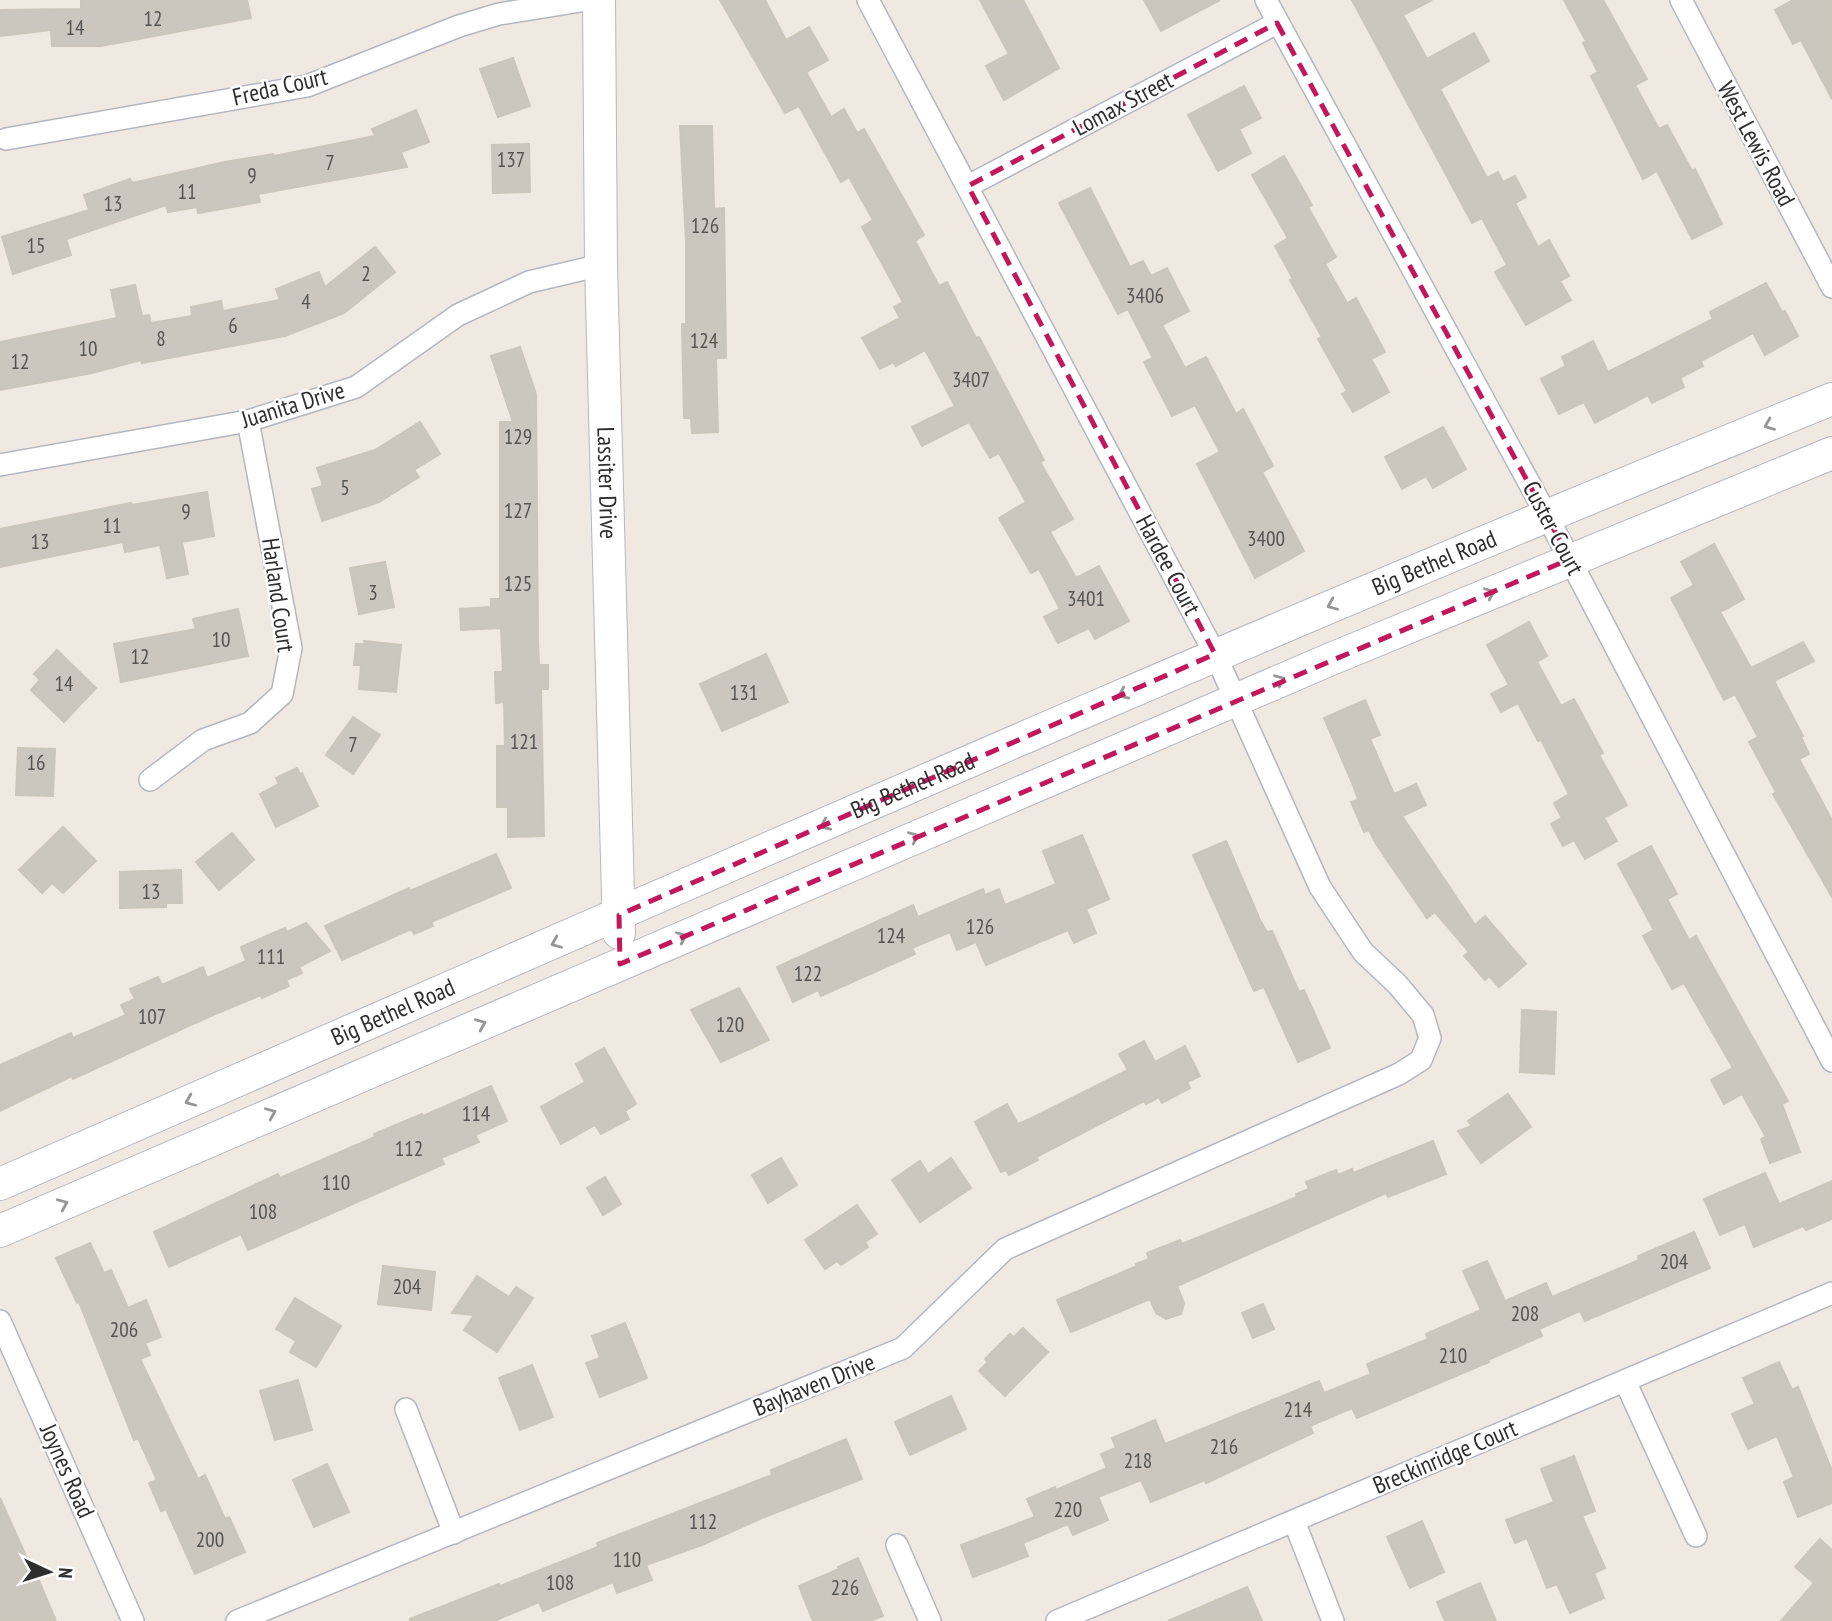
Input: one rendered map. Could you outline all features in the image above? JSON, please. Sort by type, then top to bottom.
[{"type":"main road","name":"Lassiter Drive","points":[[599,0],[601,265],[620,964]]},
{"type":"main road","name":"Big Bethel Road","points":[[0,1184],[1215,654],[1546,514],[1832,400]]},
{"type":"main road","name":"Big Bethel Road","points":[[0,1231],[1236,699],[1832,453]]},
{"type":"street","name":"Freda Court","points":[[6,139],[307,86],[459,26],[499,14],[587,0]]},
{"type":"street","name":"Hardee Court","points":[[868,0],[1215,654],[1320,887],[1363,952],[1423,1015],[1430,1038],[1421,1060],[1399,1074],[1358,1093]]},
{"type":"street","name":"Custer Court","points":[[1266,0],[1546,514],[1832,1061]]},
{"type":"street","name":"West Lewis Road","points":[[1681,0],[1832,287]]},
{"type":"street","name":"Lomax Street","points":[[968,186],[1278,23]]},
{"type":"street","name":"Juanita Drive","points":[[0,466],[248,421],[356,387],[458,316],[529,282],[601,265]]},
{"type":"street","name":"Harland Court","points":[[150,780],[203,740],[250,723],[282,694],[291,648],[248,421]]},
{"type":"street","name":"Bayhaven Drive","points":[[237,1621],[903,1348],[1005,1249],[1358,1093]]},
{"type":"street","name":"Breckinridge Court","points":[[1057,1621],[1832,1293]]},
{"type":"street","name":"Joynes Road","points":[[0,1321],[133,1621]]},
{"type":"street","points":[[1625,1381],[1696,1536]]},
{"type":"street","points":[[406,1409],[454,1533]]},
{"type":"street","points":[[1294,1521],[1333,1621]]},
{"type":"street","points":[[897,1545],[930,1621]]},
{"type":"highlighted area","points":[[1277,23],[1570,559],[620,964],[619,915],[1215,654],[968,186]]},
{"type":"building","points":[[81,0],[247,0],[251,18],[101,46],[52,46],[51,30],[0,36],[0,10],[81,9]]},
{"type":"building","points":[[720,0],[765,0],[786,40],[809,27],[828,60],[806,72],[831,117],[844,109],[857,133],[864,129],[924,235],[915,241],[939,286],[947,282],[976,338],[979,337],[1044,460],[1040,462],[1073,519],[1050,532],[1076,578],[1099,566],[1129,621],[1095,639],[1089,628],[1058,643],[1044,617],[1060,609],[1039,569],[1031,573],[999,518],[1026,502],[999,453],[990,458],[969,422],[922,446],[912,427],[955,406],[925,350],[896,366],[893,362],[880,369],[862,338],[900,318],[894,307],[903,302],[862,227],[873,220],[849,177],[841,182],[799,106],[785,113]]},
{"type":"building","points":[[980,0],[1023,0],[1059,68],[1004,100],[986,66],[1009,54]]},
{"type":"building","points":[[1144,0],[1220,0],[1161,31]]},
{"type":"building","points":[[1352,0],[1432,0],[1403,15],[1427,59],[1474,33],[1489,61],[1440,89],[1487,178],[1498,172],[1503,182],[1515,176],[1526,197],[1515,203],[1538,247],[1549,240],[1569,276],[1560,281],[1571,300],[1526,325],[1495,272],[1507,265],[1482,218],[1472,223]]},
{"type":"building","points":[[1564,0],[1603,0],[1647,79],[1635,85],[1659,129],[1667,125],[1692,171],[1695,169],[1722,224],[1692,239],[1657,171],[1643,179],[1591,76],[1598,72],[1583,43],[1586,41]]},
{"type":"building","points":[[1793,0],[1832,0],[1832,99],[1801,40],[1793,44],[1775,10]]},
{"type":"building","points":[[513,58],[530,106],[498,117],[480,69]]},
{"type":"building","points":[[1244,86],[1261,118],[1239,129],[1251,153],[1218,171],[1188,115]]},
{"type":"building","points":[[416,110],[429,142],[401,152],[407,167],[258,194],[260,202],[198,213],[197,207],[168,212],[166,205],[66,239],[71,255],[13,274],[2,237],[89,210],[84,195],[130,179],[132,183],[225,162],[273,154],[274,156],[375,136],[372,129]]},
{"type":"building","points":[[680,126],[712,126],[714,209],[724,208],[726,358],[716,358],[718,432],[692,433],[691,418],[684,418],[682,324],[686,324],[686,242]]},
{"type":"building","points":[[529,144],[530,192],[493,193],[492,145]]},
{"type":"building","points":[[1284,156],[1312,205],[1308,207],[1336,257],[1325,264],[1347,303],[1356,298],[1385,352],[1371,359],[1389,392],[1353,412],[1342,394],[1347,391],[1318,339],[1322,337],[1290,280],[1293,279],[1275,246],[1288,238],[1252,175]]},
{"type":"building","points":[[1090,188],[1130,267],[1143,261],[1151,276],[1167,268],[1189,311],[1162,325],[1185,368],[1206,357],[1236,414],[1243,409],[1273,466],[1262,472],[1304,551],[1255,578],[1197,464],[1220,452],[1195,405],[1172,416],[1144,362],[1153,358],[1128,309],[1118,314],[1059,203]]},
{"type":"building","points":[[375,247],[395,272],[344,313],[285,336],[142,363],[141,360],[92,373],[0,390],[0,342],[117,318],[111,290],[135,285],[142,316],[149,315],[151,323],[192,316],[191,307],[221,301],[223,311],[280,300],[276,289],[319,272],[325,287]]},
{"type":"building","points":[[1766,283],[1798,336],[1765,355],[1753,333],[1701,361],[1703,366],[1680,378],[1684,387],[1652,403],[1648,395],[1595,423],[1584,402],[1559,414],[1541,379],[1566,366],[1562,357],[1593,341],[1608,372],[1713,319],[1710,312]]},
{"type":"building","points":[[520,347],[536,394],[538,641],[539,665],[548,665],[548,689],[541,689],[544,836],[508,837],[508,807],[497,807],[497,746],[505,746],[504,702],[496,703],[495,672],[503,672],[501,628],[461,630],[460,609],[491,607],[491,599],[500,599],[500,422],[513,422],[491,356]]},
{"type":"building","points":[[420,422],[440,454],[414,470],[419,477],[379,502],[322,521],[312,489],[323,486],[317,468],[375,450]]},
{"type":"building","points":[[1443,427],[1466,469],[1433,488],[1426,476],[1402,489],[1385,457]]},
{"type":"building","points":[[207,492],[214,536],[182,542],[188,574],[167,578],[160,545],[125,552],[123,542],[0,567],[0,529],[131,503],[132,505]]},
{"type":"building","points":[[1714,544],[1744,599],[1720,612],[1751,668],[1803,642],[1814,661],[1774,681],[1803,736],[1801,737],[1809,754],[1799,759],[1832,820],[1832,897],[1773,794],[1776,792],[1749,742],[1758,737],[1735,694],[1724,700],[1671,598],[1694,585],[1681,562]]},
{"type":"building","points":[[385,562],[394,607],[359,614],[350,568]]},
{"type":"building","points":[[238,609],[248,656],[121,682],[114,644],[196,629],[193,619]]},
{"type":"building","points":[[1529,622],[1547,656],[1537,662],[1561,706],[1574,699],[1603,753],[1599,755],[1627,805],[1604,818],[1617,841],[1585,859],[1574,840],[1563,846],[1551,824],[1562,818],[1554,803],[1569,794],[1541,740],[1538,741],[1518,703],[1501,712],[1491,694],[1509,685],[1487,645]]},
{"type":"building","points":[[364,641],[401,645],[396,692],[359,689],[361,665],[354,665],[356,644],[365,644]]},
{"type":"building","points":[[57,650],[96,688],[64,722],[31,690],[40,680],[34,674]]},
{"type":"building","points":[[766,654],[788,702],[722,731],[700,684]]},
{"type":"building","points":[[1365,700],[1380,735],[1370,739],[1394,794],[1416,784],[1426,805],[1402,816],[1475,925],[1485,916],[1526,964],[1499,987],[1489,976],[1485,980],[1464,956],[1469,952],[1435,912],[1427,918],[1369,830],[1364,832],[1351,802],[1358,800],[1353,785],[1324,718]]},
{"type":"building","points":[[353,717],[380,735],[353,774],[326,755]]},
{"type":"building","points":[[18,748],[55,749],[53,796],[16,795]]},
{"type":"building","points":[[297,768],[318,806],[276,827],[260,794],[279,784],[276,778]]},
{"type":"building","points":[[63,827],[96,861],[63,893],[52,883],[42,893],[19,870]]},
{"type":"building","points":[[232,833],[254,860],[219,890],[196,862]]},
{"type":"building","points":[[1082,835],[1109,899],[1086,909],[1096,933],[1074,943],[1068,930],[986,965],[976,942],[957,950],[950,932],[912,948],[915,954],[821,996],[818,990],[793,1002],[777,967],[913,905],[918,917],[983,889],[985,895],[999,889],[1005,905],[1056,884],[1043,851]]},
{"type":"building","points":[[1226,841],[1260,920],[1267,932],[1272,931],[1299,992],[1304,990],[1330,1048],[1298,1062],[1264,987],[1254,991],[1193,855]]},
{"type":"building","points":[[1651,846],[1677,894],[1667,899],[1689,940],[1696,936],[1788,1101],[1782,1104],[1800,1152],[1770,1163],[1761,1139],[1766,1137],[1742,1094],[1724,1104],[1711,1080],[1733,1068],[1684,983],[1672,989],[1643,936],[1654,930],[1618,864]]},
{"type":"building","points":[[496,854],[511,888],[431,922],[433,926],[414,934],[409,930],[342,960],[325,926],[409,888],[410,891]]},
{"type":"building","points":[[181,870],[182,903],[166,903],[166,907],[120,908],[120,872]]},
{"type":"building","points":[[306,923],[330,951],[299,967],[302,973],[286,980],[289,986],[206,1018],[73,1079],[72,1076],[0,1111],[0,1065],[71,1033],[73,1038],[126,1015],[121,1005],[135,999],[130,989],[158,977],[162,985],[203,967],[207,978],[246,961],[241,947],[285,928],[287,932]]},
{"type":"building","points":[[739,988],[769,1040],[721,1062],[691,1010]]},
{"type":"building","points":[[1522,1010],[1556,1012],[1554,1074],[1520,1072]]},
{"type":"building","points":[[1144,1041],[1155,1062],[1185,1046],[1200,1076],[1187,1082],[1190,1088],[1162,1103],[1159,1097],[1146,1104],[1144,1101],[1036,1157],[1038,1160],[1009,1175],[1006,1170],[1001,1172],[975,1122],[1007,1104],[1018,1124],[1032,1118],[1128,1070],[1119,1054]]},
{"type":"building","points":[[604,1048],[636,1104],[625,1111],[629,1119],[601,1134],[595,1125],[561,1144],[541,1107],[585,1082],[576,1064]]},
{"type":"building","points":[[491,1086],[507,1121],[475,1135],[479,1142],[441,1158],[444,1164],[248,1250],[241,1234],[169,1267],[154,1232],[278,1174],[280,1178],[375,1137],[374,1134]]},
{"type":"building","points":[[1508,1094],[1531,1127],[1481,1163],[1458,1131],[1472,1126],[1468,1121]]},
{"type":"building","points":[[1433,1141],[1446,1174],[1388,1197],[1386,1193],[1177,1286],[1184,1303],[1181,1314],[1166,1319],[1156,1313],[1150,1299],[1071,1332],[1057,1300],[1137,1266],[1136,1264],[1149,1259],[1147,1253],[1180,1240],[1182,1244],[1297,1197],[1296,1194],[1309,1189],[1306,1182],[1336,1170],[1338,1175],[1352,1169],[1353,1173]]},
{"type":"building","points":[[781,1158],[797,1185],[768,1203],[752,1175]]},
{"type":"building","points":[[951,1158],[971,1188],[920,1222],[892,1180],[920,1161],[928,1174]]},
{"type":"building","points":[[1765,1173],[1779,1204],[1832,1181],[1832,1219],[1806,1230],[1803,1226],[1754,1247],[1745,1224],[1720,1235],[1704,1199]]},
{"type":"building","points":[[605,1177],[621,1204],[603,1215],[587,1188]]},
{"type":"building","points":[[857,1205],[877,1234],[865,1242],[868,1247],[841,1265],[837,1261],[825,1269],[805,1240]]},
{"type":"building","points":[[1694,1232],[1710,1268],[1585,1321],[1580,1311],[1539,1329],[1542,1336],[1488,1360],[1489,1362],[1357,1418],[1352,1408],[1310,1426],[1313,1433],[1206,1483],[1205,1480],[1151,1502],[1141,1480],[1098,1497],[1108,1520],[1073,1535],[1068,1524],[1023,1543],[1028,1556],[973,1577],[961,1545],[1035,1517],[1027,1499],[1107,1468],[1101,1454],[1116,1448],[1112,1438],[1155,1420],[1165,1444],[1319,1381],[1324,1393],[1371,1374],[1367,1364],[1428,1339],[1426,1334],[1481,1310],[1463,1271],[1487,1261],[1505,1301],[1546,1283],[1552,1297],[1639,1260],[1638,1256]]},
{"type":"building","points":[[90,1243],[104,1273],[111,1270],[128,1308],[146,1300],[161,1337],[145,1343],[150,1355],[140,1359],[198,1479],[205,1475],[225,1519],[229,1517],[245,1552],[195,1574],[166,1509],[161,1511],[149,1483],[157,1480],[138,1438],[134,1440],[79,1302],[77,1303],[56,1258]]},
{"type":"building","points":[[383,1266],[435,1272],[431,1310],[378,1304]]},
{"type":"building","points":[[477,1276],[509,1297],[516,1287],[533,1298],[497,1352],[464,1330],[474,1315],[452,1313]]},
{"type":"building","points":[[295,1298],[341,1326],[316,1367],[290,1352],[296,1341],[276,1329]]},
{"type":"building","points":[[1263,1304],[1274,1329],[1253,1338],[1242,1313]]},
{"type":"building","points":[[625,1323],[647,1378],[600,1397],[586,1363],[600,1358],[592,1336]]},
{"type":"building","points":[[1023,1328],[1048,1352],[1005,1396],[979,1371],[988,1362],[985,1359],[1010,1334],[1014,1337]]},
{"type":"building","points":[[1779,1362],[1792,1390],[1798,1387],[1832,1471],[1832,1503],[1798,1517],[1784,1482],[1794,1477],[1777,1436],[1748,1449],[1732,1414],[1755,1404],[1743,1378]]},
{"type":"building","points":[[532,1365],[553,1417],[520,1430],[499,1378]]},
{"type":"building","points":[[298,1380],[312,1430],[275,1440],[260,1391]]},
{"type":"building","points":[[951,1396],[966,1429],[910,1455],[895,1422]]},
{"type":"building","points":[[846,1439],[862,1479],[702,1545],[646,1565],[652,1580],[617,1593],[613,1582],[543,1611],[539,1602],[494,1621],[410,1621],[598,1547],[597,1543],[772,1475],[771,1470]]},
{"type":"building","points":[[1574,1456],[1595,1511],[1582,1516],[1605,1568],[1594,1573],[1604,1598],[1570,1613],[1557,1584],[1547,1588],[1527,1538],[1515,1543],[1506,1520],[1554,1502],[1541,1469]]},
{"type":"building","points":[[327,1464],[349,1512],[314,1527],[293,1480]]},
{"type":"building","points":[[0,1498],[30,1565],[32,1564],[56,1621],[0,1621]]},
{"type":"building","points":[[1422,1521],[1444,1572],[1410,1588],[1387,1537]]},
{"type":"building","points":[[1820,1539],[1832,1550],[1832,1621],[1781,1621],[1814,1583],[1795,1567]]},
{"type":"building","points":[[858,1558],[883,1616],[870,1621],[813,1621],[799,1586]]},
{"type":"building","points":[[1480,1583],[1496,1621],[1445,1621],[1437,1602]]},
{"type":"building","points":[[1247,1587],[1262,1621],[1168,1621]]}]
